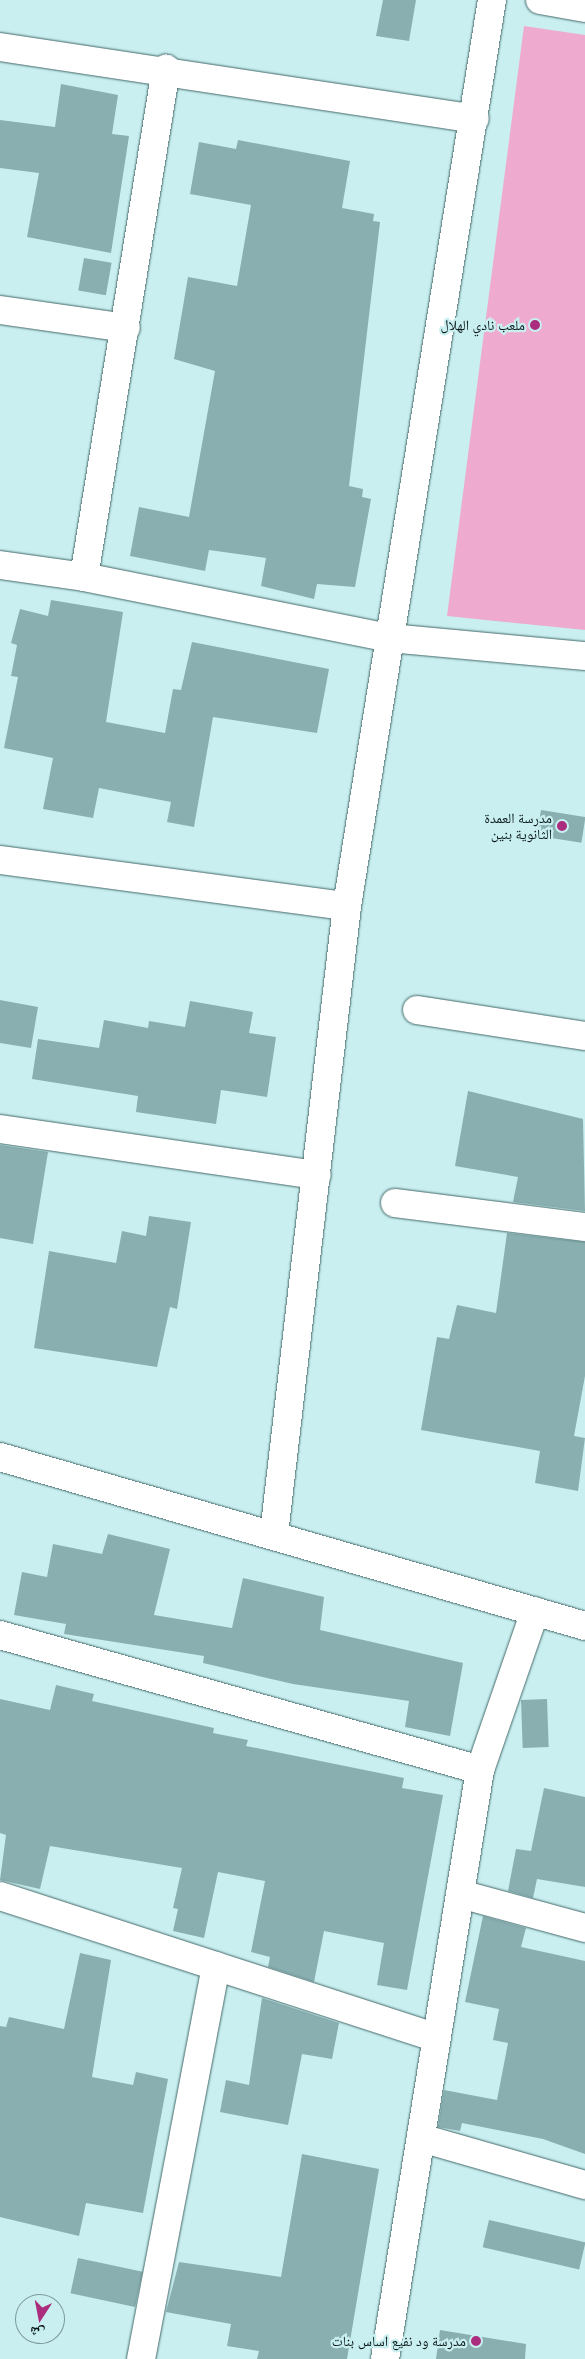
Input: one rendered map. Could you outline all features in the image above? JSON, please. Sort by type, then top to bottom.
[{"type":"street","points":[[274,1534],[318,1174],[347,906],[475,119],[492,0]]},
{"type":"street","points":[[540,0],[585,8]]},
{"type":"street","points":[[0,47],[166,69],[475,119]]},
{"type":"street","points":[[84,577],[126,328],[166,69]]},
{"type":"street","points":[[0,310],[126,328]]},
{"type":"street","points":[[0,565],[84,577],[390,638],[585,656]]},
{"type":"street","points":[[0,860],[347,906]]},
{"type":"street","points":[[417,1010],[585,1036]]},
{"type":"street","points":[[0,1129],[318,1174]]},
{"type":"street","points":[[395,1202],[585,1227]]},
{"type":"street","points":[[0,1458],[274,1534],[585,1626]]},
{"type":"street","points":[[385,2359],[480,1770],[535,1610]]},
{"type":"street","points":[[0,1635],[480,1770]]},
{"type":"street","points":[[460,1894],[585,1928]]},
{"type":"street","points":[[0,1896],[437,2038]]},
{"type":"street","points":[[141,2359],[216,1966]]},
{"type":"street","points":[[421,2138],[585,2185]]},
{"type":"shaded area","name":"ملعب نادي الهلال","points":[[524,26],[585,35],[585,630],[447,616]]},
{"type":"building","points":[[383,0],[416,0],[409,41],[376,36]]},
{"type":"building","points":[[61,84],[118,95],[112,134],[129,136],[111,253],[27,237],[39,173],[0,168],[0,120],[55,127]]},
{"type":"building","points":[[238,140],[350,161],[342,208],[374,214],[373,221],[380,222],[349,486],[363,489],[362,497],[371,499],[355,587],[317,584],[314,599],[261,586],[266,558],[209,550],[205,571],[130,556],[139,507],[189,517],[215,371],[174,359],[188,277],[237,286],[251,205],[190,194],[199,142],[236,149]]},
{"type":"building","points":[[84,258],[112,263],[106,295],[78,290]]},
{"type":"building","points":[[51,600],[123,612],[106,722],[165,733],[173,689],[181,690],[192,642],[329,669],[317,733],[213,717],[194,827],[167,822],[171,802],[99,788],[93,818],[43,809],[53,758],[4,748],[18,677],[11,676],[17,645],[11,643],[20,609],[48,616]]},
{"type":"building","name":"مدرسة العمدة الثانوية بنين","points":[[541,810],[585,817],[581,843],[537,836]]},
{"type":"building","points":[[0,1000],[38,1007],[31,1048],[0,1043]]},
{"type":"building","points":[[190,1001],[253,1012],[249,1033],[276,1037],[267,1097],[221,1090],[216,1124],[136,1112],[138,1096],[32,1079],[38,1039],[99,1048],[104,1020],[148,1028],[149,1021],[185,1027]]},
{"type":"building","points":[[468,1091],[583,1119],[585,1211],[513,1202],[518,1177],[455,1166]]},
{"type":"building","points":[[0,1145],[48,1152],[33,1244],[0,1238]]},
{"type":"building","points":[[149,1216],[191,1222],[177,1309],[170,1307],[157,1367],[34,1348],[49,1251],[116,1263],[122,1231],[146,1236]]},
{"type":"building","points":[[507,1233],[585,1242],[585,1376],[574,1436],[585,1438],[578,1491],[535,1483],[540,1451],[421,1430],[437,1337],[449,1339],[457,1305],[496,1313]]},
{"type":"building","points":[[108,1534],[170,1549],[154,1615],[232,1628],[243,1578],[324,1597],[320,1630],[463,1663],[450,1736],[405,1727],[409,1701],[293,1684],[203,1663],[204,1656],[64,1634],[66,1624],[14,1615],[22,1572],[47,1577],[53,1544],[102,1554]]},
{"type":"building","points":[[56,1685],[94,1694],[92,1701],[214,1728],[213,1733],[248,1740],[246,1746],[404,1778],[402,1788],[443,1795],[407,1990],[377,1985],[384,1943],[324,1931],[314,1982],[268,1967],[270,1957],[251,1952],[265,1881],[218,1872],[204,1938],[173,1931],[178,1909],[173,1908],[182,1868],[50,1846],[40,1889],[0,1880],[6,1835],[0,1833],[0,1699],[50,1710]]},
{"type":"building","points":[[547,1699],[549,1747],[523,1748],[521,1700]]},
{"type":"building","points":[[544,1788],[585,1797],[585,1887],[537,1879],[533,1898],[508,1891],[516,1849],[531,1851]]},
{"type":"building","points":[[483,1916],[526,1928],[521,1947],[585,1961],[585,2154],[543,2139],[462,2123],[460,2131],[438,2127],[444,2090],[497,2100],[508,2043],[493,2040],[499,2009],[465,2002]]},
{"type":"building","points":[[80,1953],[111,1960],[92,2077],[133,2085],[136,2072],[168,2079],[143,2213],[86,2203],[79,2236],[0,2217],[0,2026],[6,2027],[9,2017],[64,2029]]},
{"type":"building","points":[[262,1998],[339,2023],[332,2059],[302,2054],[288,2125],[220,2112],[226,2080],[249,2085]]},
{"type":"building","points":[[302,2154],[379,2169],[347,2359],[257,2359],[259,2351],[227,2346],[231,2324],[166,2312],[179,2262],[281,2277]]},
{"type":"building","points":[[489,2220],[585,2242],[579,2270],[483,2247]]},
{"type":"building","points":[[78,2258],[143,2272],[135,2307],[71,2293]]},
{"type":"building","name":"مدرسة ود نفيع اساس بنات","points":[[440,2330],[526,2344],[525,2359],[436,2359]]},
{"type":"place","name":"ملعب نادي الهلال","points":[[535,325]]},
{"type":"place","name":"مدرسة العمدة الثانوية بنين","points":[[562,826]]},
{"type":"place","name":"مدرسة ود نفيع اساس بنات","points":[[476,2341]]}]
